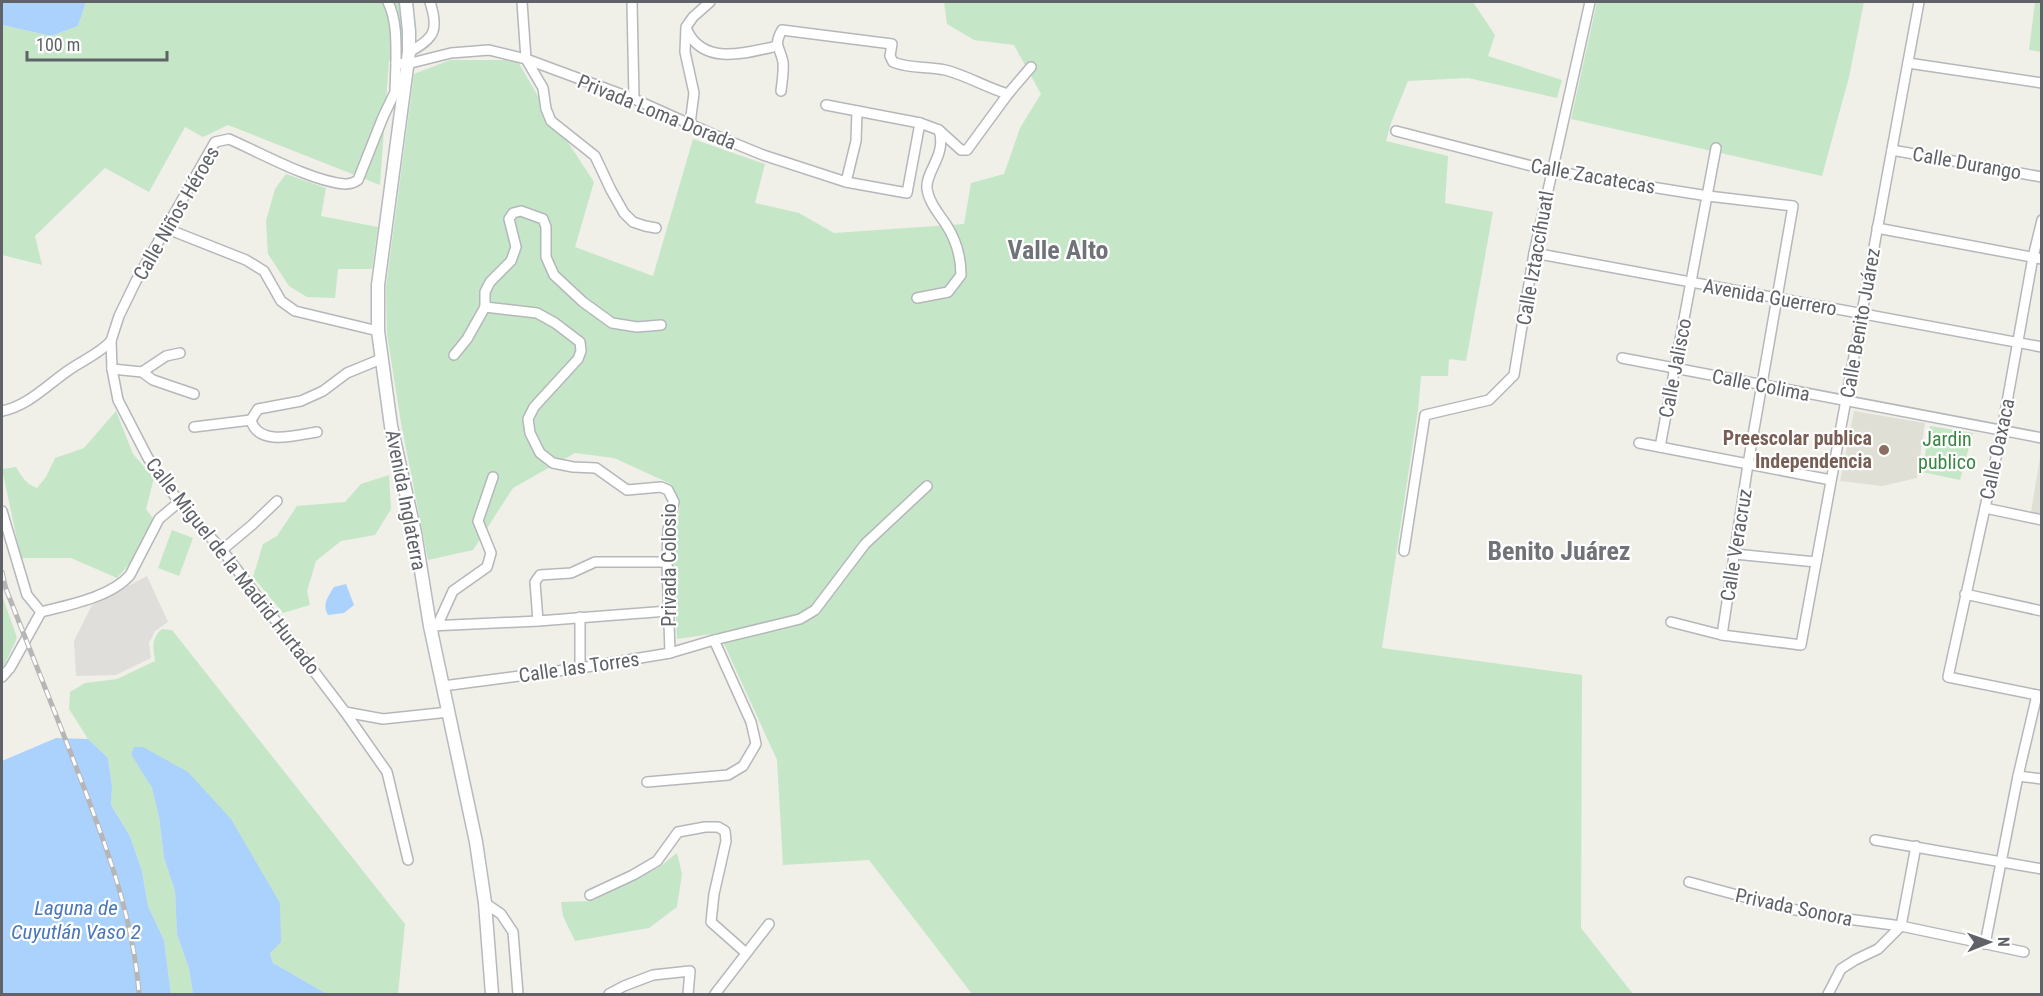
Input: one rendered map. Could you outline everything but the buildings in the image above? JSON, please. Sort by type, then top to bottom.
[{"type":"main road","name":"Avenida Inglaterra","points":[[406,2],[409,31],[378,285],[378,332],[391,426],[415,533],[434,626],[443,686],[476,842],[485,903],[492,994]]},
{"type":"street","name":"Calle Niños Héroes","points":[[119,316],[136,280],[214,142],[229,139],[314,176],[346,184],[358,180],[394,92],[404,60],[388,2]]},
{"type":"street","points":[[404,60],[434,34],[435,19],[430,2]]},
{"type":"street","points":[[522,2],[526,59],[543,88],[546,109],[551,121],[595,156],[624,213],[633,222],[656,228]]},
{"type":"street","points":[[632,2],[634,99]]},
{"type":"street","points":[[690,124],[694,102],[693,82],[685,52],[686,27],[693,17],[710,2]]},
{"type":"street","name":"Calle Iztaccíhuatl","points":[[1404,551],[1425,415],[1489,400],[1514,375],[1534,253],[1590,2]]},
{"type":"street","name":"Calle Benito Juárez","points":[[1722,635],[1801,645],[1919,2]]},
{"type":"street","points":[[686,27],[690,38],[702,49],[721,54],[746,53],[777,46]]},
{"type":"street","points":[[781,91],[783,62],[777,39],[782,30],[892,44],[890,56],[893,62],[902,66],[945,70],[1008,94]]},
{"type":"street","name":"Privada Loma Dorada","points":[[404,60],[489,50],[526,59],[634,99],[763,155],[846,182],[907,193],[920,123]]},
{"type":"street","points":[[1908,63],[2042,83]]},
{"type":"street","points":[[826,105],[920,123],[939,130],[962,150],[967,150],[1031,67]]},
{"type":"street","points":[[846,182],[856,141],[857,111]]},
{"type":"street","points":[[917,298],[948,292],[961,275],[958,246],[933,205],[927,189],[928,179],[938,159],[941,137],[939,130]]},
{"type":"street","name":"Calle Zacatecas","points":[[1396,131],[1551,171],[1708,196],[1793,206]]},
{"type":"street","name":"Calle Jalisco","points":[[1660,447],[1716,148]]},
{"type":"street","name":"Calle Durango","points":[[1892,150],[2042,177]]},
{"type":"street","name":"Calle Veracruz","points":[[1722,635],[1748,464],[1793,206]]},
{"type":"street","points":[[454,355],[467,339],[485,307],[485,292],[490,282],[511,261],[516,247],[509,219],[513,213],[521,211],[543,219],[546,227],[546,257],[554,275],[583,302],[612,323],[637,327],[661,325]]},
{"type":"street","name":"Calle Oaxaca","points":[[2039,695],[1948,677],[2002,430],[2018,342],[2037,258],[2042,220]]},
{"type":"street","points":[[165,228],[246,260],[264,270],[281,301],[295,311],[378,332]]},
{"type":"street","points":[[1877,228],[2037,258]]},
{"type":"street","name":"Avenida Guerrero","points":[[1534,253],[2042,347]]},
{"type":"street","name":"Privada Colosio","points":[[485,307],[537,313],[580,342],[581,351],[578,359],[534,407],[528,419],[530,433],[540,453],[553,463],[597,468],[627,490],[661,487],[668,490],[674,502],[668,530],[666,562],[670,653]]},
{"type":"street","name":"Calle Miguel de la Madrid Hurtado","points":[[119,316],[111,341],[112,369],[118,400],[148,459],[179,502],[222,550],[345,712],[387,772],[408,860]]},
{"type":"street","points":[[2,411],[25,402],[69,369],[103,350],[111,341]]},
{"type":"street","points":[[142,372],[166,356],[180,353]]},
{"type":"street","name":"Calle Colima","points":[[1622,358],[2042,438]]},
{"type":"street","points":[[317,432],[278,438],[263,435],[253,427],[251,420],[258,409],[301,401],[323,391],[347,373],[381,359]]},
{"type":"street","points":[[112,369],[142,372],[153,380],[194,394]]},
{"type":"street","points":[[194,427],[251,420]]},
{"type":"street","points":[[1639,443],[1831,480]]},
{"type":"street","points":[[434,626],[453,591],[488,567],[491,553],[478,521],[493,477]]},
{"type":"street","name":"Calle las Torres","points":[[443,686],[580,668],[670,653],[800,619],[815,610],[865,544],[927,486]]},
{"type":"street","points":[[222,550],[276,501]]},
{"type":"street","points":[[2,677],[10,668],[41,612],[84,601],[123,583],[130,575],[159,519],[179,502]]},
{"type":"street","points":[[1985,508],[2042,520]]},
{"type":"street","points":[[2,511],[27,595],[41,612]]},
{"type":"street","points":[[1734,554],[1816,562]]},
{"type":"street","points":[[538,621],[535,582],[540,575],[571,573],[595,562],[666,562]]},
{"type":"street","points":[[1965,594],[2042,611]]},
{"type":"street","points":[[434,626],[668,611]]},
{"type":"street","points":[[580,617],[580,668]]},
{"type":"street","points":[[1671,622],[1722,635]]},
{"type":"street","points":[[647,782],[728,775],[743,766],[756,744],[751,722],[714,640]]},
{"type":"street","points":[[2024,952],[1985,944],[2018,776],[2039,695]]},
{"type":"street","points":[[345,712],[382,719],[449,712]]},
{"type":"street","points":[[2018,776],[2042,779]]},
{"type":"street","points":[[591,895],[657,861],[678,832],[686,829],[718,827],[725,831],[726,841],[714,894],[711,922],[746,953]]},
{"type":"street","points":[[1875,840],[2042,868]]},
{"type":"street","points":[[1828,994],[1841,969],[1878,949],[1901,926],[1916,846]]},
{"type":"street","name":"Privada Sonora","points":[[1689,882],[1785,908],[1901,926],[1985,944]]},
{"type":"street","points":[[485,903],[501,914],[513,932],[518,994]]},
{"type":"street","points":[[715,994],[769,924]]},
{"type":"street","points":[[609,994],[653,975],[690,971],[688,994]]},
{"type":"shaded area","name":"Preescolar publica Independencia","points":[[1854,411],[1925,423],[1917,478],[1882,486],[1840,481]]},
{"type":"shaded area","points":[[2041,452],[2041,514],[2031,512]]},
{"type":"shaded area","points":[[147,576],[168,622],[155,631],[149,643],[151,658],[116,675],[76,676],[74,641],[92,605]]},
{"type":"green space","points":[[86,2],[400,2],[403,46],[389,61],[380,185],[228,125],[203,137],[185,127],[149,192],[105,168],[35,236],[42,265],[2,255],[2,25],[51,36],[78,26]]},
{"type":"green space","points":[[944,2],[1473,2],[1495,35],[1488,56],[1562,80],[1557,98],[1468,78],[1408,81],[1391,123],[1386,141],[1448,156],[1445,203],[1493,212],[1466,361],[1449,359],[1448,376],[1421,376],[1418,410],[1382,648],[1582,675],[1581,928],[1633,994],[972,994],[869,860],[783,865],[777,760],[719,633],[677,639],[672,552],[680,504],[671,484],[614,458],[575,453],[513,488],[473,550],[428,560],[401,423],[387,334],[386,287],[414,74],[450,60],[517,60],[594,182],[575,247],[653,276],[693,139],[765,164],[755,203],[799,213],[834,233],[964,224],[971,183],[1004,174],[1020,128],[1041,94],[1014,45],[974,40],[947,24]]},
{"type":"green space","points":[[1597,2],[1864,2],[1849,77],[1822,176],[1571,119]]},
{"type":"green space","points":[[2035,2],[2041,2],[2041,52],[2029,50]]},
{"type":"green space","points":[[286,174],[326,188],[321,216],[378,227],[372,269],[338,269],[335,298],[307,297],[289,286],[268,254],[266,221],[275,189]]},
{"type":"green space","points":[[116,411],[133,454],[154,478],[146,509],[154,520],[137,555],[117,578],[71,558],[21,558],[2,469],[16,467],[27,482],[37,488],[46,477],[55,458],[84,448]]},
{"type":"green space","name":"Jardin publico","points":[[1930,426],[1973,433],[1960,480],[1922,472]]},
{"type":"green space","points":[[389,475],[391,509],[375,535],[341,541],[316,561],[307,591],[310,605],[283,613],[253,577],[263,544],[277,536],[297,506],[345,502],[361,484]]},
{"type":"green space","points":[[172,530],[193,538],[179,576],[158,568]]},
{"type":"green space","points":[[2,595],[17,638],[2,667]]},
{"type":"green space","points":[[162,629],[172,630],[405,924],[398,994],[327,994],[273,963],[270,953],[132,754],[152,788],[159,817],[164,858],[175,891],[177,934],[189,969],[193,994],[171,994],[164,940],[148,906],[142,871],[130,836],[111,805],[112,786],[108,758],[88,739],[69,709],[70,692],[85,683],[117,679],[155,661],[154,639]]},
{"type":"green space","points":[[677,853],[682,874],[677,907],[649,928],[575,941],[563,916],[561,902],[592,901],[658,868]]},
{"type":"water","points":[[2,2],[86,2],[78,26],[51,36],[2,25]]},
{"type":"water","points":[[346,584],[354,605],[344,613],[328,615],[326,601],[334,587]]},
{"type":"water","name":"Laguna de Cuyutlán Vaso 2","points":[[56,738],[88,739],[108,758],[112,786],[111,805],[130,836],[142,871],[148,906],[164,940],[171,994],[2,994],[2,761]]},
{"type":"water","name":"Laguna de Cuyutlán Vaso 2","points":[[134,747],[143,747],[188,772],[231,819],[280,903],[281,942],[270,953],[273,963],[327,994],[193,994],[189,969],[177,934],[175,891],[164,858],[159,817],[152,788],[131,754]]},
{"type":"railway","points":[[2,572],[6,589],[115,874],[130,933],[139,994]]},
{"type":"place","name":"Preescolar publica Independencia","points":[[1884,450]]},
{"type":"district","name":"Valle Alto","points":[[1058,250]]},
{"type":"district","name":"Benito Juárez","points":[[1559,551]]}]
